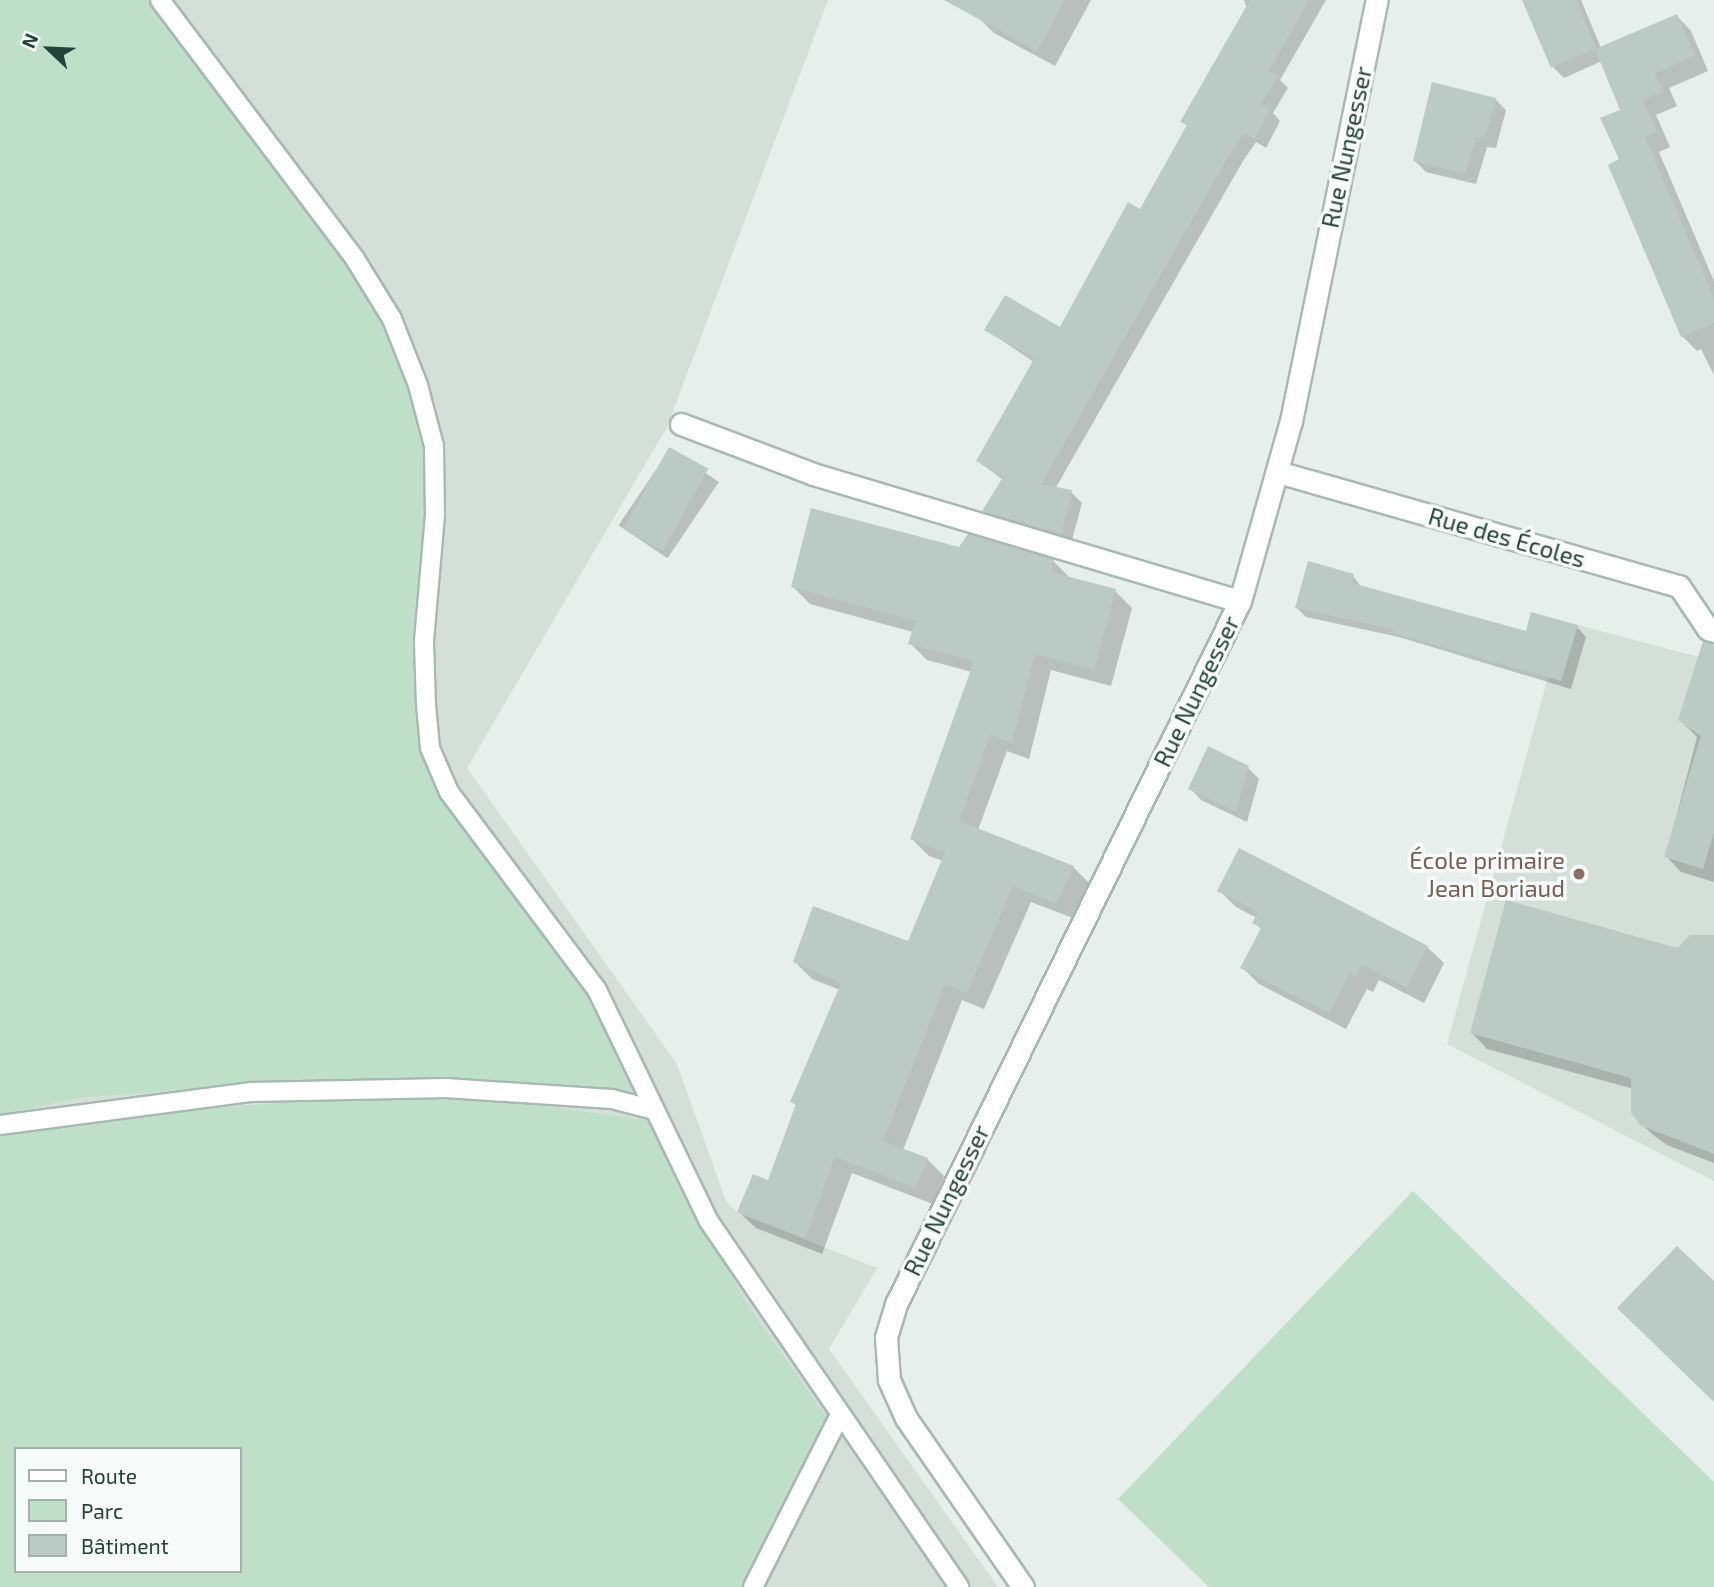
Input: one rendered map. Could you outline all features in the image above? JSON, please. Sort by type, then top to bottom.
[{"type":"street","name":"Rue Nungesser","points":[[1023,1587],[906,1418],[889,1380],[886,1337],[897,1301],[1240,601],[1278,472],[1377,0]]},
{"type":"street","points":[[681,424],[813,474],[1240,601]]},
{"type":"street","name":"Rue des Écoles","points":[[1278,472],[1679,586],[1708,629],[1714,631]]},
{"type":"lane","points":[[160,0],[355,259],[392,319],[418,385],[434,446],[435,515],[424,642],[430,747],[449,792],[597,990],[708,1220],[839,1418],[901,1497],[960,1587]]},
{"type":"lane","points":[[0,1125],[106,1108],[266,1092],[446,1088],[612,1099],[654,1110]]},
{"type":"lane","points":[[753,1587],[839,1418]]},
{"type":"shaded area","points":[[0,0],[828,0],[667,427],[467,768],[677,1064],[726,1201],[738,1213],[877,1268],[829,1349],[998,1587],[0,1587]]},
{"type":"shaded area","name":"École primaire Jean Boriaud","points":[[1578,625],[1714,661],[1714,1181],[1447,1044],[1548,677],[1561,681]]},
{"type":"green space","points":[[0,0],[151,0],[368,297],[398,352],[419,417],[427,467],[415,672],[421,744],[432,774],[482,856],[591,997],[640,1092],[452,1079],[311,1080],[78,1098],[0,1115]]},
{"type":"green space","points":[[348,1098],[502,1100],[650,1121],[746,1303],[829,1420],[748,1587],[0,1587],[0,1135],[130,1114]]},
{"type":"green space","points":[[1413,1191],[1714,1482],[1714,1587],[1209,1587],[1118,1499]]},
{"type":"building","points":[[944,0],[1065,0],[1037,51]]},
{"type":"building","points":[[1250,0],[1309,0],[1269,71],[1278,76],[1261,104],[1271,109],[1255,139],[1245,133],[1232,150],[1041,484],[1072,490],[1061,534],[982,511],[1003,477],[976,461],[1034,359],[984,330],[1005,295],[1060,327],[1128,202],[1140,209],[1187,125],[1180,122]]},
{"type":"building","points":[[1522,0],[1576,0],[1596,48],[1551,68]]},
{"type":"building","points":[[1677,14],[1695,56],[1655,73],[1663,91],[1643,100],[1657,132],[1645,137],[1714,298],[1714,323],[1681,337],[1608,165],[1619,159],[1600,118],[1620,110],[1595,49]]},
{"type":"building","points":[[1432,82],[1496,98],[1485,138],[1476,137],[1465,174],[1413,161]]},
{"type":"building","points":[[669,447],[708,469],[663,551],[623,529]]},
{"type":"building","points":[[811,508],[959,547],[968,534],[1054,559],[1051,572],[1116,589],[1094,670],[1035,654],[1012,743],[990,735],[959,821],[1074,866],[1056,903],[1013,886],[967,993],[945,984],[883,1141],[928,1158],[916,1188],[835,1157],[805,1238],[737,1212],[753,1174],[768,1180],[796,1104],[790,1102],[841,983],[793,962],[813,906],[908,941],[945,852],[910,839],[974,661],[908,644],[915,621],[791,587]]},
{"type":"building","points":[[1308,561],[1354,574],[1352,583],[1526,631],[1531,612],[1578,625],[1561,681],[1392,633],[1393,629],[1295,608]]},
{"type":"building","points":[[1703,641],[1714,644],[1714,832],[1703,869],[1664,857],[1701,736],[1678,720]]},
{"type":"building","points":[[1208,746],[1249,766],[1236,812],[1188,789]]},
{"type":"building","points":[[1239,848],[1428,946],[1407,988],[1362,964],[1356,976],[1350,973],[1329,1013],[1240,968],[1261,928],[1252,923],[1258,912],[1217,891]]},
{"type":"building","points":[[1506,900],[1677,948],[1690,935],[1714,935],[1714,1154],[1640,1125],[1631,1113],[1631,1078],[1470,1033]]},
{"type":"building","points":[[1677,1246],[1714,1281],[1714,1402],[1617,1308]]},
{"type":"place","name":"École primaire Jean Boriaud","points":[[1579,874]]}]
